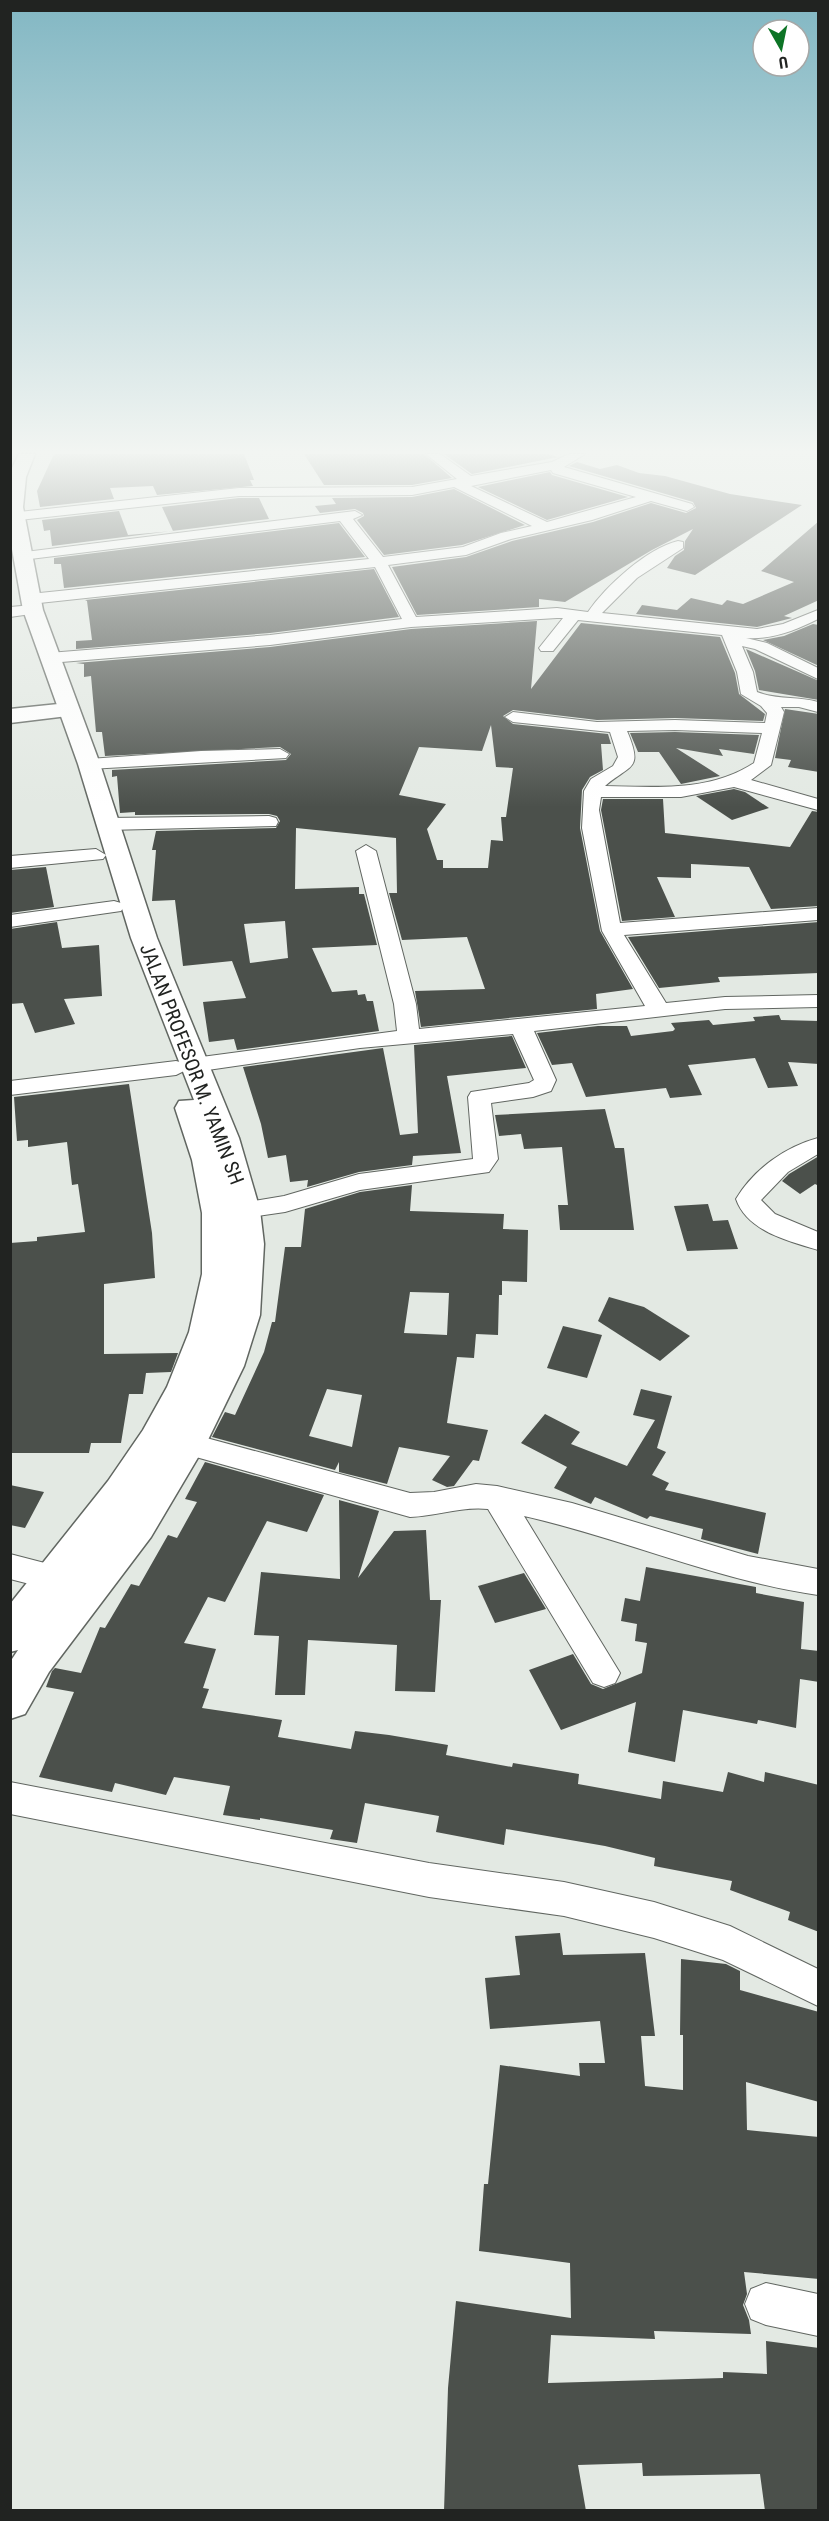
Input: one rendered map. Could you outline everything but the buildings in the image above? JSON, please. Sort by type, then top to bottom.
[{"type":"main road","name":"JALAN PROFESOR M. YAMIN SH","points":[[10,1701],[34,1659],[137,1526],[188,1444],[226,1366],[243,1315],[248,1244],[244,1210],[224,1138],[185,1066],[135,939],[106,824],[88,764],[59,711],[19,606],[21,572]]},
{"type":"main road","name":"JALAN PROFESOR M. YAMIN SH","points":[[19,606],[49,658],[72,767],[96,855],[114,907],[135,939]]},
{"type":"main road","points":[[10,716],[59,711]]},
{"type":"main road","name":"JALAN PROFESOR M. YAMIN SH","points":[[10,1635],[53,1577],[100,1520],[160,1435],[197,1362],[211,1313],[220,1247],[218,1212],[185,1066]]},
{"type":"street","points":[[19,606],[300,572]]},
{"type":"street","points":[[385,572],[411,622]]},
{"type":"street","points":[[593,615],[604,599],[634,572]]},
{"type":"street","points":[[547,648],[575,614]]},
{"type":"street","points":[[49,658],[270,640],[411,622],[575,614],[626,619],[729,635],[761,646],[819,674]]},
{"type":"street","points":[[729,635],[777,631],[819,614]]},
{"type":"street","points":[[729,635],[735,653],[749,680],[749,694],[767,702],[801,702],[819,707]]},
{"type":"street","points":[[593,791],[688,791],[733,781],[762,765],[776,712],[767,702]]},
{"type":"street","points":[[513,717],[573,726],[704,725],[772,728]]},
{"type":"street","points":[[617,727],[627,758],[618,771],[602,781],[593,791],[591,821],[593,844],[600,866],[612,930],[659,1010]]},
{"type":"street","points":[[88,764],[201,756],[280,754]]},
{"type":"street","points":[[733,781],[819,805]]},
{"type":"street","points":[[106,824],[269,822]]},
{"type":"street","points":[[366,851],[414,1036]]},
{"type":"street","points":[[10,862],[96,855]]},
{"type":"street","points":[[10,921],[114,907]]},
{"type":"street","points":[[612,930],[819,914]]},
{"type":"street","points":[[10,1088],[185,1066],[274,1052],[414,1036],[762,1000],[819,1001]]},
{"type":"street","points":[[244,1210],[285,1204],[359,1182],[481,1167],[486,1159],[479,1097],[533,1090],[543,1086],[545,1080],[521,1026]]},
{"type":"street","points":[[819,1146],[790,1160],[759,1185],[748,1199],[750,1209],[765,1220],[819,1241]]},
{"type":"street","points":[[188,1444],[410,1505],[434,1504],[476,1496],[497,1498],[572,1515],[748,1569],[819,1582]]},
{"type":"street","points":[[497,1498],[604,1673]]},
{"type":"street","points":[[10,1566],[53,1577]]},
{"type":"street","points":[[10,1798],[417,1878],[564,1899],[654,1920],[730,1944],[819,1988]]},
{"type":"street","points":[[766,2304],[819,2315]]}]
